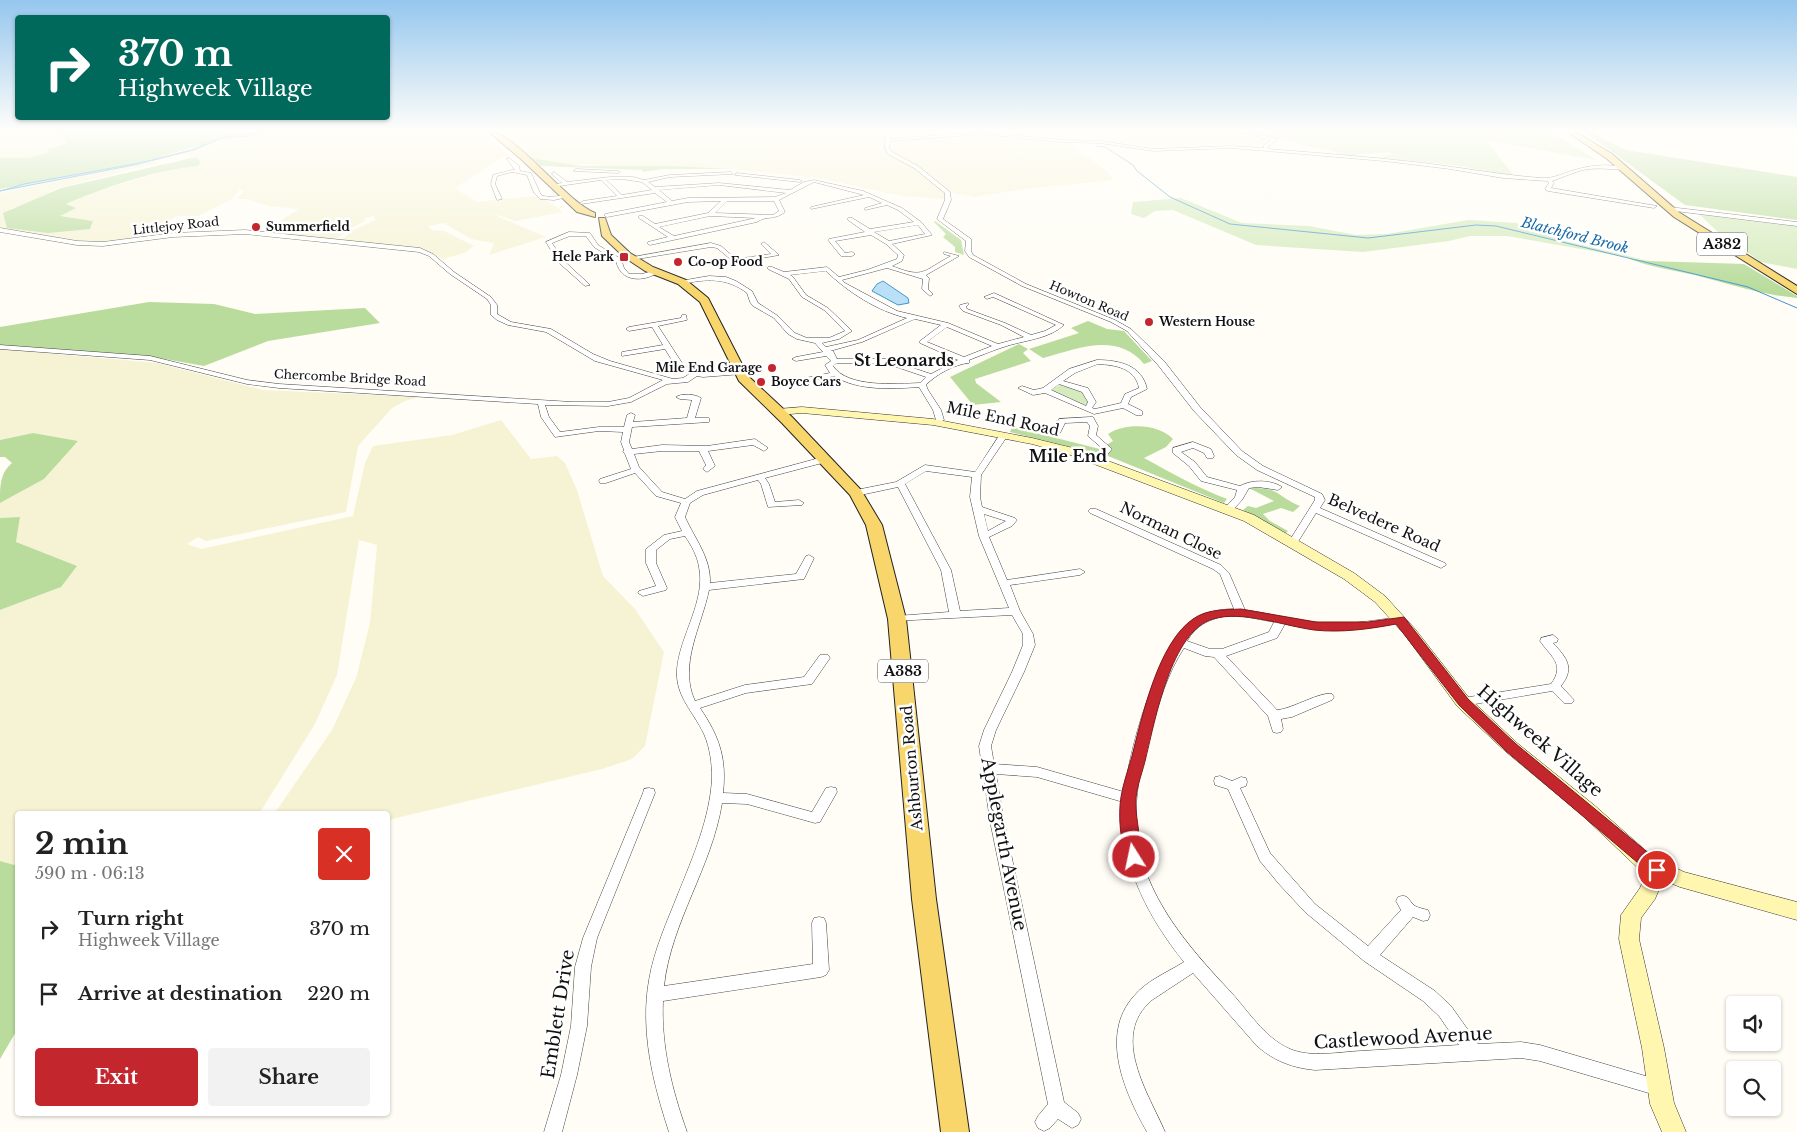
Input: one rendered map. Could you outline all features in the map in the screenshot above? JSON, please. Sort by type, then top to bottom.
[{"type":"main road","points":[[552,184],[585,213],[592,215],[589,219],[605,217]]},
{"type":"main road","name":"A382","points":[[1640,184],[1669,210],[1797,291]]},
{"type":"main road","name":"Ashburton Road","points":[[605,217],[608,236],[631,258],[656,272],[682,282],[698,294],[708,306],[746,381],[779,412],[856,493],[874,525],[897,619],[924,899],[955,1132]]},
{"type":"street","points":[[492,184],[499,199]]},
{"type":"street","points":[[532,184],[535,193],[540,197],[549,199],[565,197]]},
{"type":"street","points":[[554,186],[566,184]]},
{"type":"street","points":[[607,184],[621,197]]},
{"type":"street","points":[[649,184],[670,202]]},
{"type":"street","points":[[704,184],[704,199]]},
{"type":"street","points":[[583,203],[656,190],[704,184],[794,192]]},
{"type":"street","points":[[735,199],[758,184]]},
{"type":"street","points":[[605,217],[670,202],[704,199],[776,199],[794,192],[807,184]]},
{"type":"street","points":[[825,184],[852,189],[900,209],[919,222],[928,236],[888,243]]},
{"type":"street","name":"Howton Road","points":[[937,184],[948,193],[948,200],[940,219],[969,240],[968,251],[971,256],[1024,285],[1113,321],[1131,332],[1161,363],[1197,409],[1239,453],[1260,468],[1315,493],[1320,500],[1315,509]]},
{"type":"street","points":[[1552,184],[1549,189],[1654,206]]},
{"type":"street","points":[[813,208],[868,196]]},
{"type":"street","points":[[710,214],[726,199]]},
{"type":"street","points":[[654,226],[710,214],[759,218],[781,214],[782,210],[776,199]]},
{"type":"street","points":[[867,209],[885,204]]},
{"type":"street","points":[[1669,210],[1797,224]]},
{"type":"street","points":[[641,217],[673,238]]},
{"type":"street","points":[[650,243],[757,220],[759,218]]},
{"type":"street","points":[[838,279],[860,275],[888,266],[900,260],[901,255],[888,243],[850,219]]},
{"type":"street","points":[[852,254],[843,255],[831,240],[919,222]]},
{"type":"street","name":"Littlejoy Road","points":[[0,230],[77,244],[103,244],[173,235],[245,232],[420,250],[431,255],[452,273],[489,298],[494,305],[494,315],[500,320],[510,324],[541,328],[598,359],[622,368],[671,381]]},
{"type":"street","points":[[587,285],[576,274],[559,263],[549,242],[569,234],[588,234],[592,243],[619,260],[623,271],[632,278],[656,272]]},
{"type":"street","points":[[631,258],[711,245],[719,247],[736,262],[776,255],[764,244]]},
{"type":"street","points":[[888,266],[910,275],[923,276],[956,256],[946,253]]},
{"type":"street","points":[[682,282],[708,276],[726,278],[748,290],[752,302],[776,317],[791,333],[803,338],[817,341],[845,334],[849,331],[826,309],[804,296],[791,278],[770,268]]},
{"type":"street","points":[[783,274],[824,268],[833,272],[838,279],[869,301],[900,314],[946,324],[998,346]]},
{"type":"street","points":[[923,276],[926,278],[924,289],[930,294]]},
{"type":"street","points":[[931,376],[886,361],[835,360],[829,365],[834,374],[842,380],[857,383],[922,385],[931,376],[998,346],[1061,325],[993,295]]},
{"type":"street","points":[[966,304],[962,306],[966,310],[1003,324],[1029,337]]},
{"type":"street","points":[[629,329],[685,318],[684,316]]},
{"type":"street","points":[[796,359],[860,342],[915,317]]},
{"type":"street","points":[[946,324],[922,342],[966,361]]},
{"type":"street","points":[[654,325],[681,368],[695,374]]},
{"type":"street","points":[[817,341],[835,360]]},
{"type":"street","points":[[625,354],[668,346]]},
{"type":"street","name":"Chercombe Bridge Road","points":[[0,347],[150,358],[247,382],[279,386],[377,394],[434,394],[572,404],[608,404],[631,400],[671,381],[685,380],[695,374],[711,376],[740,372]]},
{"type":"street","points":[[1022,388],[1032,396],[1059,382],[1072,371],[1097,362],[1123,366],[1137,373],[1143,382],[1143,388],[1128,396],[1124,405]]},
{"type":"street","points":[[799,382],[834,374]]},
{"type":"street","points":[[1059,382],[1085,390],[1092,402],[1091,413],[1094,426],[1092,436],[1108,450],[1098,460]]},
{"type":"street","points":[[922,385],[940,412],[940,420]]},
{"type":"street","points":[[1046,390],[1091,413]]},
{"type":"street","points":[[680,397],[698,398],[692,418],[688,421]]},
{"type":"street","points":[[541,405],[545,417],[558,434],[706,420]]},
{"type":"street","points":[[1056,431],[1062,421],[1124,405],[1139,413]]},
{"type":"street","name":"Mile End Road","points":[[779,412],[802,410],[933,422],[1057,446],[1249,518],[1293,543]]},
{"type":"street","points":[[630,415],[625,442],[627,452],[637,470],[659,494],[686,502]]},
{"type":"street","points":[[856,493],[900,484],[901,481],[926,468],[977,475],[1004,435]]},
{"type":"street","points":[[627,452],[662,448],[702,449],[755,442],[764,448]]},
{"type":"street","points":[[1210,456],[1208,451],[1193,445],[1176,450],[1177,453],[1195,467],[1204,479],[1242,489]]},
{"type":"street","points":[[702,449],[710,466],[707,469]]},
{"type":"street","points":[[678,1132],[669,1106],[660,1067],[656,1034],[655,995],[667,942],[709,826],[716,798],[719,766],[715,744],[692,706],[684,686],[682,668],[700,610],[705,574],[699,551],[680,516],[686,502],[709,490],[823,460]]},
{"type":"street","points":[[603,481],[637,470]]},
{"type":"street","name":"Applegarth Avenue","points":[[977,475],[975,497],[984,536],[1015,610],[1028,634],[1029,645],[1021,666],[990,730],[985,746],[987,768],[1057,1107]]},
{"type":"street","points":[[759,476],[765,484],[771,505],[799,503]]},
{"type":"street","points":[[900,484],[946,570],[955,614]]},
{"type":"street","points":[[1228,510],[1239,498],[1245,485],[1278,487]]},
{"type":"street","points":[[978,509],[1012,520],[1009,524],[984,536]]},
{"type":"street","name":"Norman Close","points":[[1091,509],[1217,567],[1226,578],[1241,613]]},
{"type":"street","points":[[1293,543],[1315,509]]},
{"type":"street","name":"Belvedere Road","points":[[1315,509],[1441,565]]},
{"type":"street","points":[[643,593],[662,588],[651,564],[651,549],[666,537],[688,532]]},
{"type":"street","name":"Highweek Village","points":[[1293,543],[1365,587],[1380,599],[1399,620],[1463,702],[1511,747],[1657,870],[1705,887],[1797,910]]},
{"type":"street","points":[[704,587],[800,577],[809,558]]},
{"type":"street","points":[[1005,583],[1084,572]]},
{"type":"street","points":[[897,619],[1015,610]]},
{"type":"street","name":"Castlewood Avenue","points":[[1399,620],[1368,626],[1343,627],[1316,626],[1241,613],[1211,615],[1197,622],[1182,637],[1181,642],[1164,670],[1128,798],[1130,833],[1134,857],[1144,884],[1161,917],[1194,964],[1266,1043],[1281,1054],[1298,1060],[1315,1062],[1521,1050],[1540,1052],[1659,1088]]},
{"type":"street","points":[[1181,642],[1209,653],[1218,654],[1273,635],[1280,621]]},
{"type":"street","points":[[1463,702],[1555,688],[1562,679],[1563,666],[1561,659],[1545,641],[1553,639]]},
{"type":"street","points":[[1218,654],[1274,715],[1277,729]]},
{"type":"street","points":[[692,706],[745,689],[808,681],[824,658]]},
{"type":"street","points":[[1555,688],[1568,700]]},
{"type":"street","points":[[1274,715],[1288,714],[1328,697]]},
{"type":"street","points":[[987,768],[1037,772],[1128,798]]},
{"type":"street","points":[[1231,783],[1265,857],[1284,880],[1310,908],[1369,956],[1429,996],[1445,1010],[1474,1053]]},
{"type":"street","points":[[716,798],[747,799],[815,818],[831,792]]},
{"type":"street","name":"Emblett Drive","points":[[553,1132],[569,1075],[579,1026],[583,967],[590,938],[649,793]]},
{"type":"street","points":[[1657,870],[1648,893],[1631,915],[1629,940],[1654,1048],[1659,1088],[1666,1114],[1674,1132]]},
{"type":"street","points":[[1369,956],[1412,909]]},
{"type":"street","points":[[655,995],[821,970],[819,923]]},
{"type":"street","points":[[1156,1132],[1140,1101],[1129,1070],[1125,1030],[1129,1014],[1139,1001],[1194,964]]},
{"type":"street","points":[[1044,1122],[1057,1107],[1072,1119]]},
{"type":"shaded area","points":[[43,184],[75,184],[58,188],[27,203],[9,209],[90,229],[93,221],[58,216],[75,208],[65,205],[97,191],[122,184],[461,184],[455,188],[477,202],[534,196],[546,200],[563,212],[515,221],[496,214],[546,237],[489,255],[494,243],[471,239],[444,223],[428,226],[432,230],[444,231],[474,246],[464,253],[443,259],[424,251],[342,240],[351,231],[375,220],[374,216],[365,218],[365,221],[347,230],[336,240],[262,232],[299,209],[269,206],[246,199],[237,199],[244,190],[240,189],[232,199],[198,216],[177,216],[161,226],[180,227],[175,234],[130,241],[78,243],[0,229],[0,193]]},
{"type":"shaded area","points":[[845,184],[935,184],[947,193],[946,199],[902,196]]},
{"type":"shaded area","points":[[940,184],[1075,184],[1024,189],[975,197],[950,192]]},
{"type":"shaded area","points":[[0,349],[157,363],[263,390],[420,397],[405,401],[392,408],[358,446],[346,512],[206,541],[198,537],[187,544],[201,549],[353,516],[365,463],[373,446],[452,435],[501,420],[531,459],[557,456],[565,463],[577,490],[603,576],[635,609],[664,652],[645,746],[632,759],[602,769],[390,820],[390,811],[276,811],[332,730],[356,678],[370,623],[377,545],[359,540],[337,675],[315,724],[261,811],[15,811],[15,865],[0,861],[0,610],[61,587],[16,542],[20,517],[0,518],[0,503],[44,479],[78,441],[33,433],[0,440]]},
{"type":"green space","points":[[0,184],[27,184],[0,189]]},
{"type":"green space","points":[[79,184],[119,184],[66,204],[76,208],[60,216],[93,221],[90,229],[48,233],[7,228],[3,213],[61,188]]},
{"type":"green space","points":[[1656,184],[1797,184],[1797,220],[1685,205]]},
{"type":"green space","points":[[1181,198],[1242,223],[1309,226],[1356,235],[1387,234],[1468,220],[1516,223],[1561,240],[1649,261],[1507,236],[1470,236],[1449,241],[1363,252],[1256,245],[1173,210],[1155,211],[1144,218],[1131,214],[1133,202]]},
{"type":"green space","points":[[1698,213],[1797,224],[1797,269],[1761,262],[1718,232]]},
{"type":"green space","points":[[935,221],[961,240],[964,255],[955,252],[955,247],[943,237],[946,234]]},
{"type":"green space","points":[[1627,258],[1649,261],[1744,264],[1797,296],[1797,298],[1758,292]]},
{"type":"green space","points":[[149,302],[214,304],[255,314],[365,308],[380,323],[268,341],[204,366],[159,358],[0,346],[0,327]]},
{"type":"green space","points":[[1088,321],[1107,329],[1124,331],[1152,361],[1144,364],[1133,354],[1122,348],[1109,345],[1083,347],[1043,358],[1029,349],[1079,333],[1071,328]]},
{"type":"green space","points":[[1019,344],[1028,349],[1023,353],[1031,361],[975,379],[976,383],[1001,402],[973,405],[950,377]]},
{"type":"green space","points":[[1061,384],[1083,391],[1090,402],[1085,405],[1064,398],[1051,389]]},
{"type":"green space","points":[[1142,426],[1159,430],[1173,439],[1166,447],[1144,458],[1195,485],[1227,499],[1224,503],[1108,456],[1010,432],[1012,427],[1100,449],[1113,441],[1108,434],[1115,430]]},
{"type":"green space","points":[[33,433],[78,441],[44,479],[0,503],[3,476],[12,463],[5,457],[0,457],[0,440]]},
{"type":"green space","points":[[1249,488],[1267,489],[1300,506],[1293,512],[1281,508],[1263,514],[1270,521],[1288,531],[1285,534],[1243,510],[1248,506],[1256,508],[1274,501]]},
{"type":"green space","points":[[20,517],[16,542],[77,566],[61,587],[0,610],[0,518]]},
{"type":"green space","points":[[0,861],[15,865],[15,1033],[0,1059]]},
{"type":"water","points":[[24,184],[37,184],[0,191]]},
{"type":"water","points":[[883,281],[908,298],[909,303],[898,305],[872,291],[877,284]]},
{"type":"waterway","name":"Blatchford Brook","points":[[1153,184],[1170,197],[1230,224],[1368,238],[1476,225],[1496,226],[1748,287],[1797,308]]},
{"type":"place","name":"Summerfield","points":[[256,227]]},
{"type":"place","name":"Hele Park","points":[[624,257]]},
{"type":"place","name":"Co-op Food","points":[[678,262]]},
{"type":"place","name":"Western House","points":[[1149,322]]},
{"type":"place","name":"Mile End Garage","points":[[772,368]]},
{"type":"place","name":"Boyce Cars","points":[[761,382]]},
{"type":"district","name":"St Leonards","points":[[904,360]]},
{"type":"district","name":"Mile End","points":[[1068,456]]},
{"type":"route","points":[[1134,857],[1130,833],[1128,798],[1149,717],[1164,670],[1181,642],[1182,637],[1197,622],[1211,615],[1241,613],[1316,626],[1368,626],[1399,620],[1419,643],[1463,702],[1511,747],[1588,810],[1646,863],[1657,870]]}]
